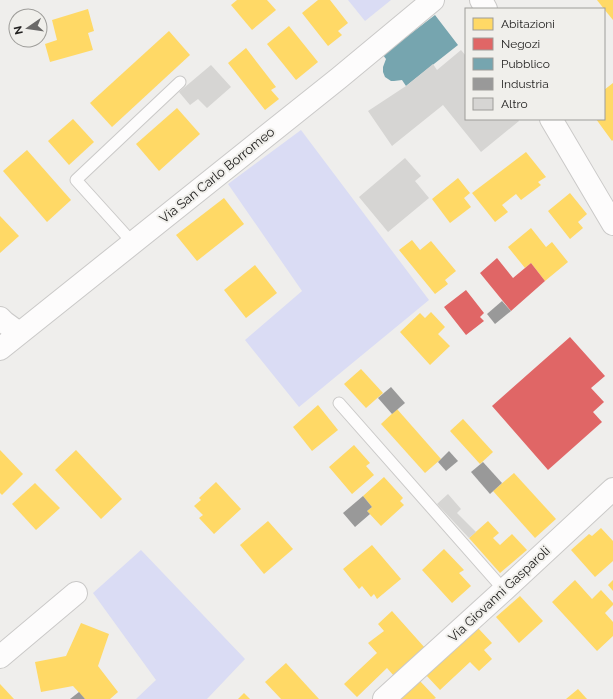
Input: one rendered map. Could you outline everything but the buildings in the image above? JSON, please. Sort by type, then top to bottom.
[{"type":"street","name":"Via San Carlo Borromeo","points":[[0,349],[339,78],[433,0]]},
{"type":"street","points":[[552,120],[613,224]]},
{"type":"street","points":[[0,318],[19,333]]},
{"type":"street","name":"Via Giovanni Gasparoli","points":[[384,699],[504,590],[610,497]]},
{"type":"street","points":[[0,657],[76,593]]},
{"type":"lane","points":[[132,243],[76,180],[180,82]]},
{"type":"lane","points":[[339,403],[504,590]]},
{"type":"shaded area","points":[[348,0],[391,0],[365,21]]},
{"type":"shaded area","points":[[301,130],[429,300],[299,407],[245,340],[302,291],[228,184]]},
{"type":"shaded area","points":[[141,550],[245,659],[207,699],[136,699],[156,680],[93,593]]}]
